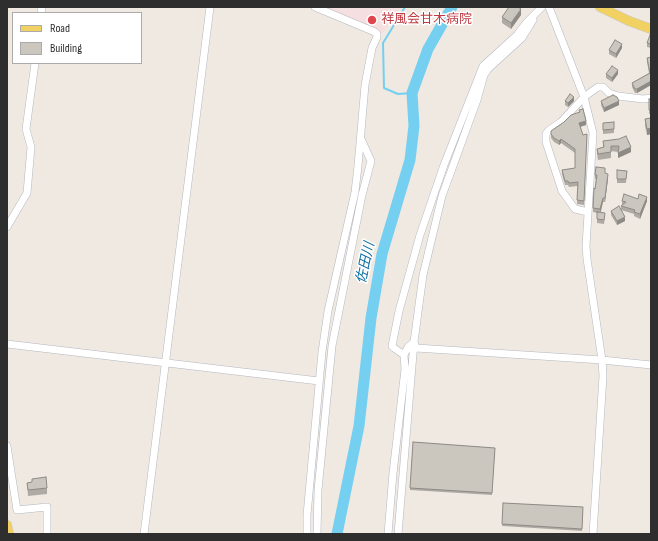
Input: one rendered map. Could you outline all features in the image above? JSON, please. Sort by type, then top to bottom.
[{"type":"main road","points":[[600,7],[629,21],[651,29]]},
{"type":"main road","points":[[7,525],[9,534]]},
{"type":"street","points":[[144,534],[210,7]]},
{"type":"street","points":[[307,534],[307,515],[322,352],[328,311],[355,192],[365,85],[372,48],[377,34],[316,7]]},
{"type":"street","points":[[398,534],[414,342],[423,275],[442,196],[477,100],[484,75],[493,64],[522,38],[542,7]]},
{"type":"street","points":[[404,355],[392,346],[410,269],[444,165],[479,75],[487,62],[517,35],[526,22],[542,7]]},
{"type":"street","points":[[549,7],[584,97],[593,133],[586,246],[602,360],[593,534]]},
{"type":"street","points":[[7,227],[27,193],[31,147],[26,129],[34,64]]},
{"type":"street","points":[[588,212],[575,209],[562,191],[545,138],[548,131],[561,122],[584,97],[598,87],[601,87],[609,93],[618,96],[643,100],[651,98]]},
{"type":"street","points":[[317,534],[318,490],[332,346],[359,210],[371,161],[361,139]]},
{"type":"street","points":[[388,534],[393,473],[405,369],[404,355],[414,342]]},
{"type":"street","points":[[414,342],[416,348],[602,360],[651,365]]},
{"type":"street","points":[[7,344],[319,381]]},
{"type":"street","points":[[7,446],[17,510],[47,506],[47,534]]},
{"type":"shaded area","name":"祥風会甘木病院","points":[[323,7],[401,7],[383,33]]},
{"type":"building","points":[[509,7],[518,7],[521,9],[511,23],[502,17]]},
{"type":"building","points":[[650,35],[651,36],[651,44],[647,43]]},
{"type":"building","points":[[615,40],[622,44],[616,54],[609,50]]},
{"type":"building","points":[[651,57],[651,81],[635,89],[632,83],[650,73],[647,58]]},
{"type":"building","points":[[612,66],[618,70],[612,78],[606,74]]},
{"type":"building","points":[[570,94],[574,97],[568,103],[565,101]]},
{"type":"building","points":[[613,95],[617,97],[619,101],[604,108],[601,101]]},
{"type":"building","points":[[649,99],[651,99],[651,110],[649,110]]},
{"type":"building","points":[[583,109],[586,121],[579,123],[583,135],[587,134],[584,201],[577,200],[578,182],[569,183],[568,181],[565,181],[562,170],[575,168],[575,149],[561,139],[559,141],[554,138],[551,134],[551,131],[571,115],[580,112],[579,110]]},
{"type":"building","points":[[651,118],[651,128],[647,129],[645,119]]},
{"type":"building","points":[[614,122],[614,129],[603,130],[603,123]]},
{"type":"building","points":[[626,136],[631,147],[618,153],[619,146],[611,146],[611,152],[598,154],[597,149],[604,147],[603,141],[619,139]]},
{"type":"building","points":[[596,167],[605,168],[605,173],[608,174],[605,198],[603,198],[600,209],[593,208],[594,188],[595,189],[597,175],[595,175]]},
{"type":"building","points":[[617,170],[627,171],[626,179],[617,179]]},
{"type":"building","points":[[624,194],[638,199],[639,194],[647,197],[640,214],[634,212],[635,210],[621,206],[626,202],[622,201]]},
{"type":"building","points":[[619,206],[625,217],[617,221],[611,211]]},
{"type":"building","points":[[597,212],[605,213],[604,220],[597,219]]},
{"type":"building","points":[[413,442],[495,448],[492,493],[410,488]]},
{"type":"building","points":[[46,477],[47,488],[28,490],[27,483],[32,482],[32,479]]},
{"type":"building","points":[[503,503],[583,507],[582,529],[502,524]]},
{"type":"waterway","points":[[405,7],[383,43],[384,88],[398,94],[412,93]]},
{"type":"waterway","name":"佐田川","points":[[337,534],[359,426],[371,318],[382,254],[410,160],[414,126],[412,93],[428,49],[452,7]]},
{"type":"place","name":"祥風会甘木病院","points":[[372,20]]}]
